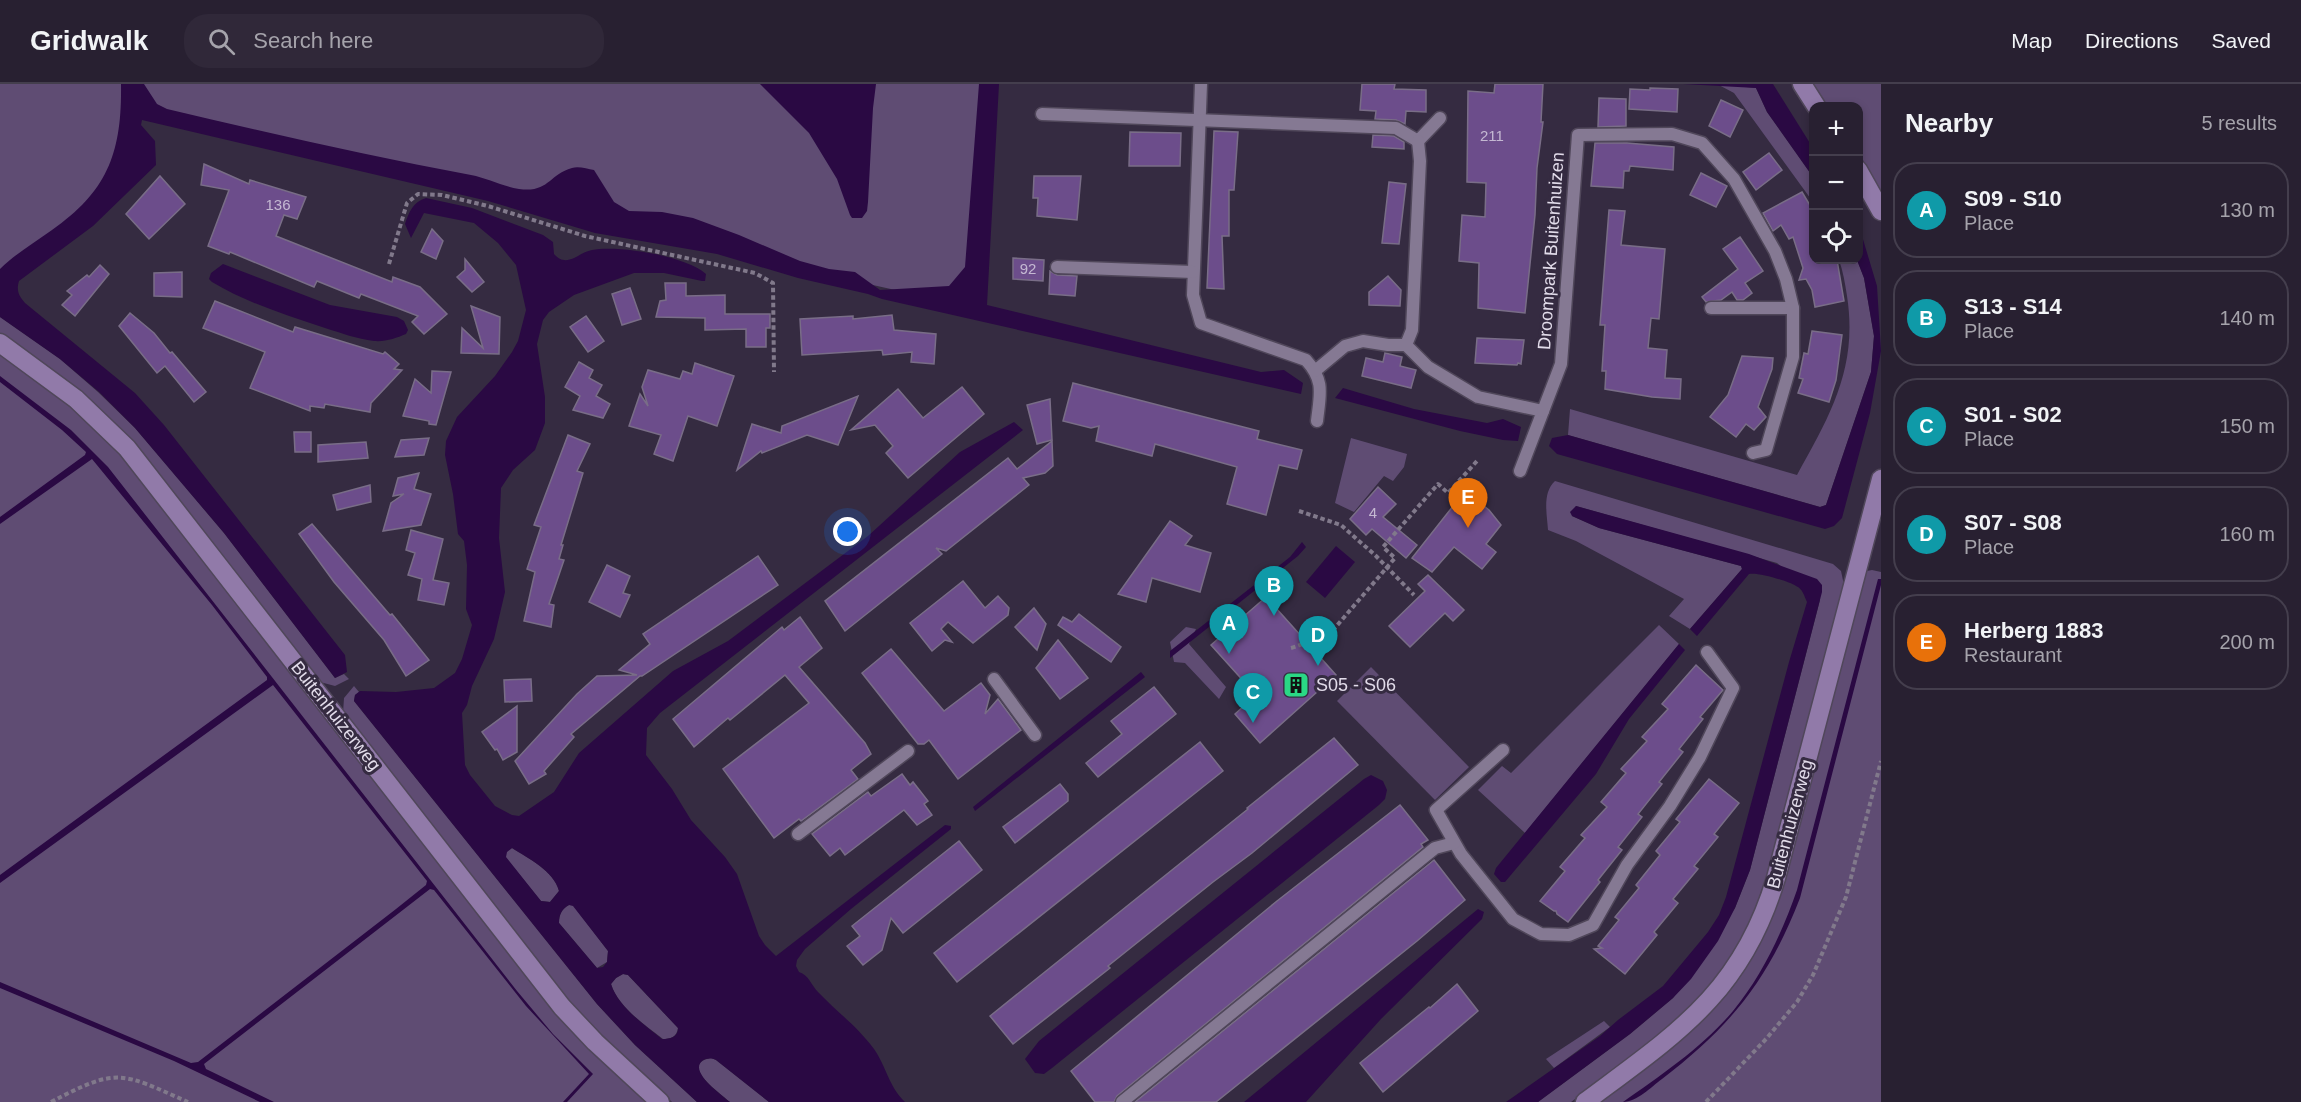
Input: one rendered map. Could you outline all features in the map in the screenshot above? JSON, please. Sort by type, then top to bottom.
[{"type":"street","points":[[1802,84],[1813,102]]},
{"type":"street","points":[[1863,179],[1881,212]]},
{"type":"street","name":"Buitenhuizerweg","points":[[0,343],[76,399],[127,448],[562,1007],[595,1042],[660,1102]]},
{"type":"street","name":"Buitenhuizerweg","points":[[1585,1102],[1663,1044],[1708,1003],[1731,974],[1757,930],[1776,878],[1881,479]]},
{"type":"lane","points":[[1201,84],[1193,295],[1202,323],[1306,360],[1315,370],[1321,384],[1317,421]]},
{"type":"lane","points":[[1042,114],[1396,128],[1418,141]]},
{"type":"lane","points":[[1406,345],[1412,330],[1420,161],[1418,141],[1440,118]]},
{"type":"lane","name":"Droompark Buitenhuizen","points":[[1544,411],[1561,364],[1578,135],[1672,134],[1702,143],[1734,179],[1775,251],[1786,279],[1792,308],[1793,357],[1766,450],[1754,453]]},
{"type":"lane","points":[[1057,267],[1193,272]]},
{"type":"lane","points":[[1711,308],[1792,308]]},
{"type":"lane","points":[[1315,370],[1346,346],[1363,341],[1406,345],[1428,367],[1478,397],[1544,411],[1520,471]]},
{"type":"lane","points":[[1503,750],[1436,810],[1461,854],[1514,919],[1542,934],[1569,935],[1593,925],[1628,865],[1670,806],[1700,757],[1733,688],[1707,652]]},
{"type":"lane","points":[[994,678],[1035,735]]},
{"type":"lane","points":[[798,834],[908,751]]},
{"type":"lane","points":[[1122,1102],[1434,848],[1454,843]]},
{"type":"path","points":[[388,264],[406,203],[413,196],[424,193],[488,206],[585,236],[755,273],[773,283],[774,372]]},
{"type":"path","points":[[1291,648],[1304,645],[1322,632],[1334,628],[1395,558],[1383,547],[1438,484],[1448,493],[1477,461]]},
{"type":"path","points":[[1299,511],[1341,525],[1414,595]]},
{"type":"path","points":[[1706,1102],[1761,1045],[1797,1002],[1813,975],[1846,897],[1881,761]]},
{"type":"path","points":[[51,1102],[87,1083],[117,1076],[135,1079],[188,1102]]},
{"type":"shaded area","points":[[0,84],[987,84],[972,307],[796,268],[134,108],[121,173],[0,288]]},
{"type":"shaded area","points":[[121,84],[144,84],[157,104],[167,109],[319,144],[477,176],[519,189],[529,190],[543,186],[572,168],[594,170],[614,202],[629,211],[662,212],[693,218],[800,261],[829,269],[855,272],[880,290],[949,286],[965,267],[979,84],[999,84],[987,305],[1261,372],[1284,370],[1303,383],[1301,394],[882,299],[798,278],[717,254],[595,233],[488,201],[142,120],[141,125],[155,141],[156,165],[93,226],[19,281],[19,293],[25,303],[135,393],[164,425],[345,655],[347,672],[335,678],[224,533],[135,428],[99,392],[60,359],[0,317],[0,269],[18,253],[71,215],[99,185],[108,168],[119,130]]},
{"type":"shaded area","points":[[760,84],[876,84],[868,202],[867,211],[862,218],[852,218],[850,215],[837,179],[809,133]]},
{"type":"shaded area","points":[[1683,84],[1773,84],[1809,142],[1809,171],[1767,112],[1756,88]]},
{"type":"shaded area","points":[[1717,84],[1756,88],[1767,112],[1809,171],[1809,196],[1734,93]]},
{"type":"shaded area","points":[[1811,84],[1881,84],[1881,192],[1863,160],[1863,102],[1823,102]]},
{"type":"shaded area","points":[[426,198],[472,208],[543,235],[553,242],[554,254],[564,260],[587,251],[618,249],[668,257],[684,262],[706,274],[705,281],[702,281],[664,273],[634,273],[574,295],[549,312],[543,320],[537,344],[545,397],[545,423],[535,450],[513,470],[501,488],[499,538],[505,592],[494,639],[462,713],[465,765],[470,775],[495,806],[512,815],[519,816],[554,792],[579,753],[673,671],[728,641],[868,536],[960,452],[1014,422],[1023,430],[660,713],[647,728],[646,755],[672,789],[691,820],[725,857],[737,874],[759,936],[776,956],[945,825],[951,826],[951,829],[805,949],[797,960],[796,966],[799,972],[808,978],[818,992],[854,1026],[874,1049],[895,1090],[905,1102],[769,1102],[716,1060],[706,1059],[699,1066],[703,1077],[730,1102],[697,1102],[635,1045],[597,1004],[354,701],[355,695],[360,691],[396,692],[434,688],[455,673],[462,659],[472,625],[466,609],[467,565],[464,541],[458,534],[445,455],[446,441],[457,417],[495,376],[512,352],[518,341],[526,310],[516,265],[498,243],[474,223],[424,213],[411,238],[405,224],[408,215],[418,202]],"holes":[[[512,848],[540,866],[552,877],[559,891],[550,902],[541,901],[506,857],[507,852]],[[569,905],[573,906],[608,951],[607,962],[603,967],[597,968],[559,923],[563,910]],[[623,974],[628,975],[678,1028],[675,1035],[662,1039],[633,1015],[620,1000],[611,984]]]},
{"type":"shaded area","points":[[1863,239],[1877,286],[1881,351],[1870,413],[1842,518],[1834,526],[1825,529],[1557,454],[1549,446],[1552,438],[1568,435],[1820,507],[1826,505],[1871,372],[1874,336],[1864,278],[1859,264],[1863,264]]},
{"type":"shaded area","points":[[223,264],[330,305],[397,317],[404,321],[408,330],[406,334],[395,338],[374,341],[349,336],[281,313],[212,282],[209,279],[211,273]]},
{"type":"shaded area","points":[[1840,264],[1859,264],[1864,278],[1874,336],[1871,372],[1826,505],[1820,507],[1568,435],[1570,409],[1797,475],[1831,410],[1845,368],[1849,345],[1849,322]]},
{"type":"shaded area","points":[[0,317],[60,359],[135,428],[224,533],[335,678],[344,674],[349,679],[335,686],[320,682],[130,439],[68,383],[35,357],[0,334]]},
{"type":"shaded area","points":[[0,352],[77,410],[120,451],[650,1102],[0,1102]]},
{"type":"shaded area","points":[[0,376],[71,430],[108,467],[517,991],[553,1034],[593,1074],[567,1102],[563,1102],[589,1074],[526,1006],[434,890],[430,889],[204,1064],[206,1069],[274,1102],[260,1102],[174,1061],[0,988],[0,982],[191,1063],[198,1062],[396,909],[426,885],[427,881],[273,685],[0,883],[0,875],[267,680],[267,677],[212,605],[92,459],[0,524],[0,517],[86,452],[62,430],[0,382]]},
{"type":"shaded area","points":[[1343,388],[1414,409],[1487,423],[1503,419],[1521,427],[1518,441],[1460,431],[1335,398]]},
{"type":"shaded area","points":[[1351,438],[1407,454],[1404,467],[1393,481],[1384,476],[1354,512],[1335,503]]},
{"type":"shaded area","points":[[1555,481],[1833,564],[1841,571],[1844,585],[1772,860],[1748,929],[1722,971],[1696,1003],[1643,1049],[1571,1102],[1538,1102],[1630,1034],[1673,998],[1735,908],[1750,870],[1820,600],[1777,563],[1576,506],[1572,516],[1599,528],[1741,566],[1742,569],[1690,629],[1669,616],[1684,599],[1576,541],[1548,530],[1546,511],[1548,491]]},
{"type":"shaded area","points":[[1576,506],[1749,554],[1817,579],[1822,585],[1822,592],[1750,870],[1735,908],[1718,941],[1691,979],[1673,998],[1630,1034],[1538,1102],[1506,1102],[1600,1036],[1663,986],[1708,932],[1719,915],[1726,897],[1807,602],[1800,589],[1792,584],[1780,579],[1749,574],[1697,636],[1690,629],[1742,569],[1741,566],[1599,528],[1572,516],[1570,512]]},
{"type":"shaded area","points":[[1302,542],[1306,547],[1298,556],[1170,658],[1170,651],[1290,557]]},
{"type":"shaded area","points":[[1336,546],[1355,562],[1325,598],[1306,582]]},
{"type":"shaded area","points":[[1867,571],[1881,572],[1881,1102],[1599,1102],[1675,1045],[1710,1013],[1726,996],[1756,951],[1769,924],[1864,576]]},
{"type":"shaded area","points":[[1878,579],[1881,579],[1881,585],[1800,898],[1788,927],[1761,977],[1728,1020],[1687,1059],[1649,1090],[1633,1100],[1623,1102],[1681,1060],[1721,1024],[1743,998],[1770,954],[1797,890]]},
{"type":"shaded area","points":[[1659,625],[1679,644],[1525,833],[1478,790],[1502,766],[1511,773]]},
{"type":"shaded area","points":[[1186,627],[1196,629],[1189,644],[1226,687],[1219,699],[1185,663],[1174,662],[1170,642]]},
{"type":"shaded area","points":[[1679,644],[1685,650],[1629,719],[1596,774],[1505,882],[1501,882],[1494,874],[1496,868]]},
{"type":"shaded area","points":[[1371,667],[1469,767],[1435,800],[1337,701]]},
{"type":"shaded area","points":[[1141,672],[1145,677],[975,811],[973,807]]},
{"type":"shaded area","points":[[354,686],[359,692],[355,695],[354,701],[597,1004],[635,1045],[697,1102],[672,1102],[578,1015],[343,713],[344,698]]},
{"type":"shaded area","points":[[1371,775],[1383,781],[1387,790],[1385,799],[1379,805],[1052,1068],[1044,1074],[1035,1073],[1025,1059],[1039,1041]]},
{"type":"shaded area","points":[[512,848],[540,866],[552,877],[559,891],[550,902],[541,901],[506,858],[506,852]]},
{"type":"shaded area","points":[[569,905],[573,905],[608,951],[607,962],[597,968],[559,923],[561,912]]},
{"type":"shaded area","points":[[1478,909],[1484,912],[1482,919],[1381,1019],[1306,1102],[1244,1102]]},
{"type":"shaded area","points":[[623,974],[628,975],[678,1028],[675,1035],[663,1039],[626,1008],[611,984]]},
{"type":"shaded area","points":[[1604,1021],[1610,1027],[1554,1068],[1546,1059]]},
{"type":"shaded area","points":[[711,1058],[769,1102],[730,1102],[704,1079],[700,1072],[699,1066],[702,1061]]},
{"type":"building","points":[[1362,84],[1395,84],[1394,89],[1426,90],[1426,112],[1406,111],[1405,124],[1396,120],[1375,119],[1376,111],[1360,110]]},
{"type":"building","points":[[1495,84],[1543,84],[1541,122],[1543,122],[1525,313],[1478,308],[1479,263],[1459,261],[1462,215],[1485,217],[1486,183],[1467,182],[1468,91],[1494,93]]},
{"type":"building","points":[[1650,88],[1678,89],[1677,112],[1629,109],[1630,89],[1650,90]]},
{"type":"building","points":[[1599,98],[1626,99],[1626,126],[1598,127]]},
{"type":"building","points":[[1721,100],[1743,110],[1730,137],[1709,126]]},
{"type":"building","points":[[1214,131],[1238,132],[1234,190],[1229,190],[1229,236],[1222,236],[1224,289],[1207,288]]},
{"type":"building","points":[[1130,132],[1181,133],[1180,166],[1129,166]]},
{"type":"building","points":[[1373,135],[1394,136],[1404,142],[1404,149],[1372,147]]},
{"type":"building","points":[[1595,143],[1674,147],[1673,170],[1630,166],[1629,171],[1624,171],[1623,188],[1591,186]]},
{"type":"building","points":[[1769,153],[1782,170],[1756,190],[1743,172]]},
{"type":"building","points":[[204,164],[249,184],[250,180],[306,197],[297,219],[284,215],[276,236],[392,282],[393,277],[420,287],[447,314],[424,334],[412,322],[418,316],[361,294],[359,298],[317,281],[314,287],[230,252],[229,254],[208,246],[229,190],[201,185]]},
{"type":"building","points":[[1701,173],[1727,186],[1716,207],[1690,195]]},
{"type":"building","points":[[160,176],[185,204],[149,239],[126,214]]},
{"type":"building","points":[[1034,176],[1081,176],[1077,220],[1037,216],[1038,198],[1033,198]]},
{"type":"building","points":[[1389,182],[1406,184],[1399,244],[1382,243]]},
{"type":"building","points":[[1802,192],[1809,204],[1809,264],[1838,264],[1844,301],[1815,307],[1812,290],[1806,279],[1799,280],[1803,268],[1793,237],[1789,239],[1781,225],[1773,231],[1763,213]]},
{"type":"building","points":[[1609,210],[1625,211],[1621,245],[1665,249],[1659,319],[1651,318],[1648,348],[1667,350],[1665,378],[1681,379],[1680,399],[1605,389],[1606,371],[1602,371],[1605,325],[1600,325]]},
{"type":"building","points":[[432,229],[443,241],[436,259],[421,252]]},
{"type":"building","points":[[1740,237],[1763,271],[1745,283],[1752,293],[1743,300],[1737,300],[1732,292],[1721,300],[1706,302],[1702,297],[1738,269],[1723,249]]},
{"type":"building","points":[[1013,258],[1044,260],[1043,281],[1013,279]]},
{"type":"building","points":[[465,259],[484,282],[472,292],[457,277],[465,270]]},
{"type":"building","points":[[100,265],[109,274],[75,316],[62,305],[72,295],[67,291],[87,275],[89,277]]},
{"type":"building","points":[[1050,271],[1057,275],[1077,276],[1075,296],[1049,294]]},
{"type":"building","points":[[182,272],[182,297],[154,296],[154,273]]},
{"type":"building","points":[[1388,276],[1401,290],[1400,306],[1369,305],[1369,292]]},
{"type":"building","points":[[665,283],[686,283],[686,296],[725,295],[725,314],[770,314],[770,328],[766,328],[766,347],[746,347],[746,329],[705,330],[705,318],[656,317],[660,301],[666,300]]},
{"type":"building","points":[[630,288],[641,319],[622,325],[612,294]]},
{"type":"building","points":[[215,301],[293,332],[295,327],[383,354],[385,352],[399,364],[394,369],[402,370],[371,403],[370,412],[325,404],[324,408],[310,406],[310,411],[250,388],[265,352],[203,328]]},
{"type":"building","points":[[471,306],[500,317],[499,354],[461,353],[462,328],[483,348]]},
{"type":"building","points":[[130,313],[154,333],[206,392],[194,402],[165,366],[157,373],[119,326]]},
{"type":"building","points":[[892,315],[894,330],[936,334],[934,364],[911,362],[912,352],[883,355],[882,350],[802,355],[800,319],[853,316],[853,319]]},
{"type":"building","points":[[586,316],[604,341],[588,352],[570,327]]},
{"type":"building","points":[[1812,331],[1842,335],[1836,380],[1829,402],[1798,393],[1803,379],[1799,378],[1804,353],[1808,354]]},
{"type":"building","points":[[1477,338],[1524,340],[1521,364],[1475,363]]},
{"type":"building","points":[[1385,353],[1402,357],[1400,366],[1416,370],[1411,388],[1362,376],[1366,358],[1383,362]]},
{"type":"building","points":[[1742,356],[1773,358],[1772,369],[1758,407],[1766,417],[1754,430],[1746,424],[1736,437],[1710,417],[1728,395]]},
{"type":"building","points":[[579,362],[593,370],[589,378],[602,385],[596,396],[610,404],[603,418],[573,410],[580,396],[565,387]]},
{"type":"building","points":[[695,363],[734,376],[717,426],[688,416],[673,461],[654,454],[661,435],[629,426],[640,394],[648,406],[642,387],[648,370],[680,379],[683,371],[692,374]]},
{"type":"building","points":[[432,371],[451,372],[436,425],[429,424],[429,421],[403,416],[415,379],[431,393]]},
{"type":"building","points":[[1073,383],[1259,431],[1257,439],[1302,450],[1297,469],[1279,465],[1266,515],[1227,504],[1237,467],[1155,444],[1152,456],[1096,441],[1099,426],[1091,428],[1063,421]]},
{"type":"building","points":[[962,387],[984,414],[908,478],[886,453],[893,446],[875,425],[851,430],[898,389],[923,418]]},
{"type":"building","points":[[858,396],[838,445],[807,435],[762,453],[761,451],[737,470],[752,424],[781,433],[782,426]]},
{"type":"building","points":[[1050,399],[1052,440],[1037,444],[1027,405]]},
{"type":"building","points":[[294,432],[311,432],[311,452],[295,452]]},
{"type":"building","points":[[568,435],[590,444],[577,471],[583,473],[561,545],[563,545],[559,559],[564,560],[549,604],[554,605],[551,627],[524,621],[535,572],[527,569],[541,527],[534,525]]},
{"type":"building","points":[[429,438],[424,455],[395,457],[401,440]]},
{"type":"building","points":[[1052,441],[1053,466],[1045,473],[1023,478],[1029,485],[946,551],[936,548],[942,554],[845,631],[825,601],[1008,458],[1017,469]]},
{"type":"building","points":[[366,442],[368,458],[318,462],[318,445]]},
{"type":"building","points":[[419,473],[414,489],[431,494],[421,525],[383,531],[391,503],[404,494],[393,496],[398,478]]},
{"type":"building","points":[[370,485],[371,502],[337,510],[333,495]]},
{"type":"building","points":[[1378,487],[1396,504],[1383,517],[1417,545],[1406,558],[1372,529],[1366,535],[1350,519]]},
{"type":"building","points":[[1465,491],[1489,510],[1501,525],[1486,544],[1496,552],[1482,569],[1454,547],[1432,572],[1412,558]]},
{"type":"building","points":[[1170,521],[1192,536],[1185,545],[1211,553],[1200,592],[1152,578],[1146,602],[1118,594]]},
{"type":"building","points":[[312,524],[390,615],[392,614],[429,660],[406,676],[384,640],[334,582],[299,534]]},
{"type":"building","points":[[411,530],[443,539],[433,580],[449,583],[444,605],[418,600],[422,579],[408,575],[415,553],[406,550]]},
{"type":"building","points":[[758,556],[778,585],[640,676],[571,734],[574,737],[544,771],[546,774],[529,784],[515,761],[577,694],[597,676],[637,675],[619,670],[650,644],[643,634]]},
{"type":"building","points":[[607,565],[630,576],[623,593],[630,595],[620,617],[589,602]]},
{"type":"building","points":[[1428,575],[1464,610],[1453,621],[1445,613],[1410,647],[1389,626],[1425,591],[1418,584]]},
{"type":"building","points":[[963,581],[985,608],[998,596],[1009,608],[1008,615],[973,643],[948,622],[941,629],[952,642],[945,640],[932,651],[910,623]]},
{"type":"building","points":[[1266,597],[1336,675],[1260,743],[1235,714],[1256,695],[1211,645]]},
{"type":"building","points":[[1034,608],[1046,624],[1037,650],[1015,627]]},
{"type":"building","points":[[1079,614],[1121,647],[1111,662],[1058,625],[1063,617],[1072,622]]},
{"type":"building","points":[[800,617],[822,648],[799,667],[865,743],[871,754],[851,770],[858,779],[774,838],[723,769],[809,703],[785,675],[694,747],[673,719],[782,627],[784,630]]},
{"type":"building","points":[[1058,640],[1088,678],[1060,699],[1036,668]]},
{"type":"building","points":[[891,649],[944,711],[981,683],[990,695],[985,714],[998,699],[1021,730],[958,779],[929,740],[924,744],[918,744],[862,673]]},
{"type":"building","points":[[1696,665],[1723,690],[1700,717],[1703,719],[1679,749],[1683,752],[1659,782],[1662,784],[1638,814],[1642,817],[1618,847],[1622,850],[1568,922],[1540,901],[1565,871],[1560,867],[1585,838],[1581,835],[1607,807],[1601,802],[1626,773],[1621,769],[1647,741],[1642,737],[1668,709],[1662,704]]},
{"type":"building","points":[[531,679],[532,701],[505,702],[504,680]]},
{"type":"building","points":[[1154,687],[1176,714],[1098,777],[1086,763],[1122,734],[1111,721]]},
{"type":"building","points":[[517,706],[517,752],[503,760],[497,749],[495,750],[482,732]]},
{"type":"building","points":[[1334,738],[1358,765],[1252,853],[1108,966],[1110,968],[1013,1044],[990,1016]]},
{"type":"building","points":[[1200,742],[1223,771],[957,982],[934,953]]},
{"type":"building","points":[[902,774],[910,785],[913,782],[928,801],[924,804],[932,815],[917,825],[904,810],[845,855],[840,848],[830,856],[812,834],[868,792],[871,796]]},
{"type":"building","points":[[1709,779],[1739,803],[1714,834],[1718,837],[1694,866],[1698,869],[1673,899],[1678,903],[1654,932],[1657,935],[1625,974],[1594,949],[1602,948],[1598,946],[1619,920],[1615,917],[1639,888],[1636,885],[1660,855],[1656,851],[1680,822],[1676,819]]},
{"type":"building","points":[[1060,784],[1068,794],[1068,801],[1015,843],[1003,827]]},
{"type":"building","points":[[1400,805],[1428,840],[1421,844],[1423,847],[1117,1096],[1114,1102],[1095,1102],[1071,1071],[1277,901]]},
{"type":"building","points":[[959,841],[982,870],[903,933],[891,918],[882,950],[863,965],[847,946],[860,936],[852,926]]},
{"type":"building","points":[[1434,860],[1465,900],[1417,941],[1216,1102],[1135,1102]]},
{"type":"building","points":[[1457,984],[1478,1011],[1383,1092],[1360,1063]]},
{"type":"place","name":"Herberg 1883","points":[[1468,528]]},
{"type":"place","name":"S13 - S14","points":[[1274,616]]},
{"type":"place","name":"S09 - S10","points":[[1229,654]]},
{"type":"place","name":"S07 - S08","points":[[1318,666]]},
{"type":"place","name":"S05 - S06","points":[[1296,685]]},
{"type":"place","name":"S01 - S02","points":[[1253,723]]}]
